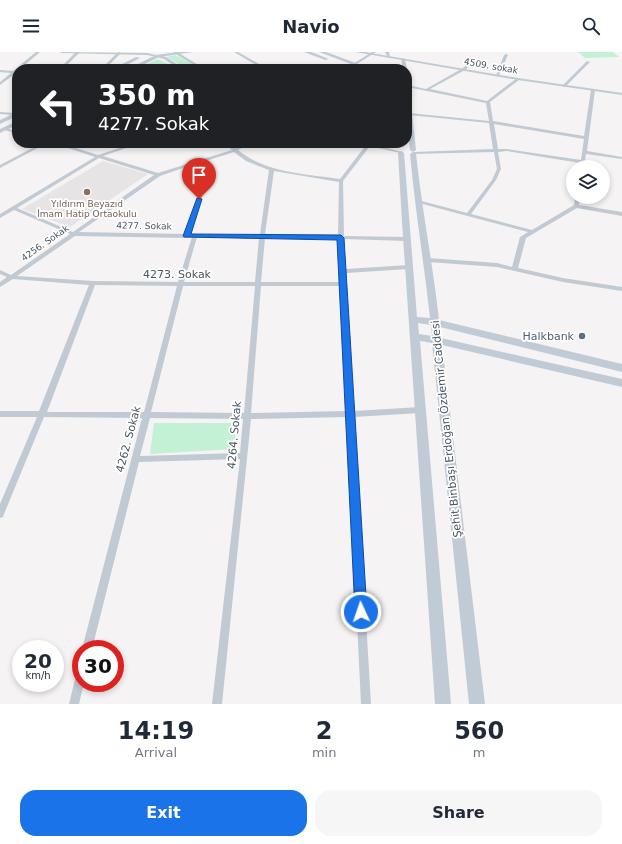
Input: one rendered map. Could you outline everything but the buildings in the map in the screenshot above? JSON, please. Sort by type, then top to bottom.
[{"type":"main road","points":[[126,64],[147,54],[191,52]]},
{"type":"main road","points":[[306,52],[342,64]]},
{"type":"main road","points":[[321,52],[345,64]]},
{"type":"main road","points":[[140,64],[157,54]]},
{"type":"main road","points":[[0,122],[12,116]]},
{"type":"main road","points":[[2,130],[12,125]]},
{"type":"main road","name":"Şehit Binbaşı Erdoğan Özdemir Caddesi","points":[[412,142],[418,202],[428,260],[476,704]]},
{"type":"main road","points":[[401,149],[407,149],[413,152]]},
{"type":"main road","name":"Şehit Binbaşı Erdoğan Özdemir Caddesi","points":[[401,149],[420,410],[435,579],[443,704]]},
{"type":"main road","points":[[413,319],[434,322],[622,368]]},
{"type":"main road","points":[[415,337],[436,340],[622,383]]},
{"type":"street","points":[[24,64],[38,52]]},
{"type":"street","points":[[62,52],[147,54]]},
{"type":"street","points":[[66,64],[78,52]]},
{"type":"street","points":[[236,52],[257,64]]},
{"type":"street","name":"4509. sokak","points":[[357,52],[388,54],[404,59],[464,70],[622,94]]},
{"type":"street","points":[[109,64],[119,53]]},
{"type":"street","points":[[177,53],[195,64]]},
{"type":"street","points":[[356,64],[372,53]]},
{"type":"street","points":[[157,54],[174,64]]},
{"type":"street","points":[[497,75],[506,55]]},
{"type":"street","points":[[404,59],[404,64]]},
{"type":"street","points":[[428,89],[464,70],[474,60]]},
{"type":"street","points":[[564,86],[588,62]]},
{"type":"street","points":[[0,72],[12,72]]},
{"type":"street","points":[[0,84],[12,74]]},
{"type":"street","points":[[412,87],[488,102],[518,79]]},
{"type":"street","points":[[583,160],[593,90]]},
{"type":"street","points":[[468,215],[494,180],[500,169],[488,102]]},
{"type":"street","points":[[0,113],[12,113]]},
{"type":"street","points":[[412,114],[491,122],[586,138]]},
{"type":"street","points":[[2,130],[12,131]]},
{"type":"street","points":[[0,167],[36,148]]},
{"type":"street","points":[[72,148],[158,175]]},
{"type":"street","points":[[0,216],[100,156],[124,148]]},
{"type":"street","points":[[232,148],[247,159],[272,168],[341,181]]},
{"type":"street","name":"4256. Sokak","points":[[0,285],[158,175],[239,148]]},
{"type":"street","points":[[362,148],[341,181],[341,238],[366,704]]},
{"type":"street","points":[[413,152],[434,153],[496,150],[519,151],[566,161]]},
{"type":"street","points":[[584,152],[622,158]]},
{"type":"street","name":"4262. Sokak","points":[[89,640],[147,416],[203,187],[202,182],[187,166]]},
{"type":"street","name":"4264. Sokak","points":[[217,704],[244,456],[262,236],[272,168]]},
{"type":"street","points":[[418,202],[530,232]]},
{"type":"street","points":[[515,268],[523,237],[576,206],[622,214]]},
{"type":"street","points":[[14,208],[74,234]]},
{"type":"street","name":"4277. Sokak","points":[[74,234],[407,239]]},
{"type":"street","points":[[428,260],[497,265],[563,280],[622,289]]},
{"type":"street","points":[[343,271],[409,267]]},
{"type":"street","points":[[0,272],[11,277]]},
{"type":"street","name":"4273. Sokak","points":[[11,277],[93,283],[343,284]]},
{"type":"street","points":[[0,514],[42,414],[93,283]]},
{"type":"street","points":[[0,414],[247,416],[350,414],[420,410]]},
{"type":"street","points":[[135,459],[244,456]]},
{"type":"street","points":[[74,704],[77,692]]},
{"type":"shaded area","name":"Yıldırım Beyazıd İmam Hatip Ortaokulu","points":[[103,161],[148,174],[70,227],[22,209]]},
{"type":"green space","points":[[578,52],[613,52],[619,57],[585,58]]},
{"type":"green space","points":[[175,55],[192,64],[179,64],[166,57]]},
{"type":"green space","points":[[158,59],[168,64],[148,64]]},
{"type":"green space","points":[[154,423],[236,423],[234,449],[150,454]]},
{"type":"place","name":"Yıldırım Beyazıd İmam Hatip Ortaokulu","points":[[87,192]]},
{"type":"place","name":"Halkbank","points":[[582,336]]},
{"type":"route","points":[[199,199],[187,236],[341,238],[361,612]]}]
